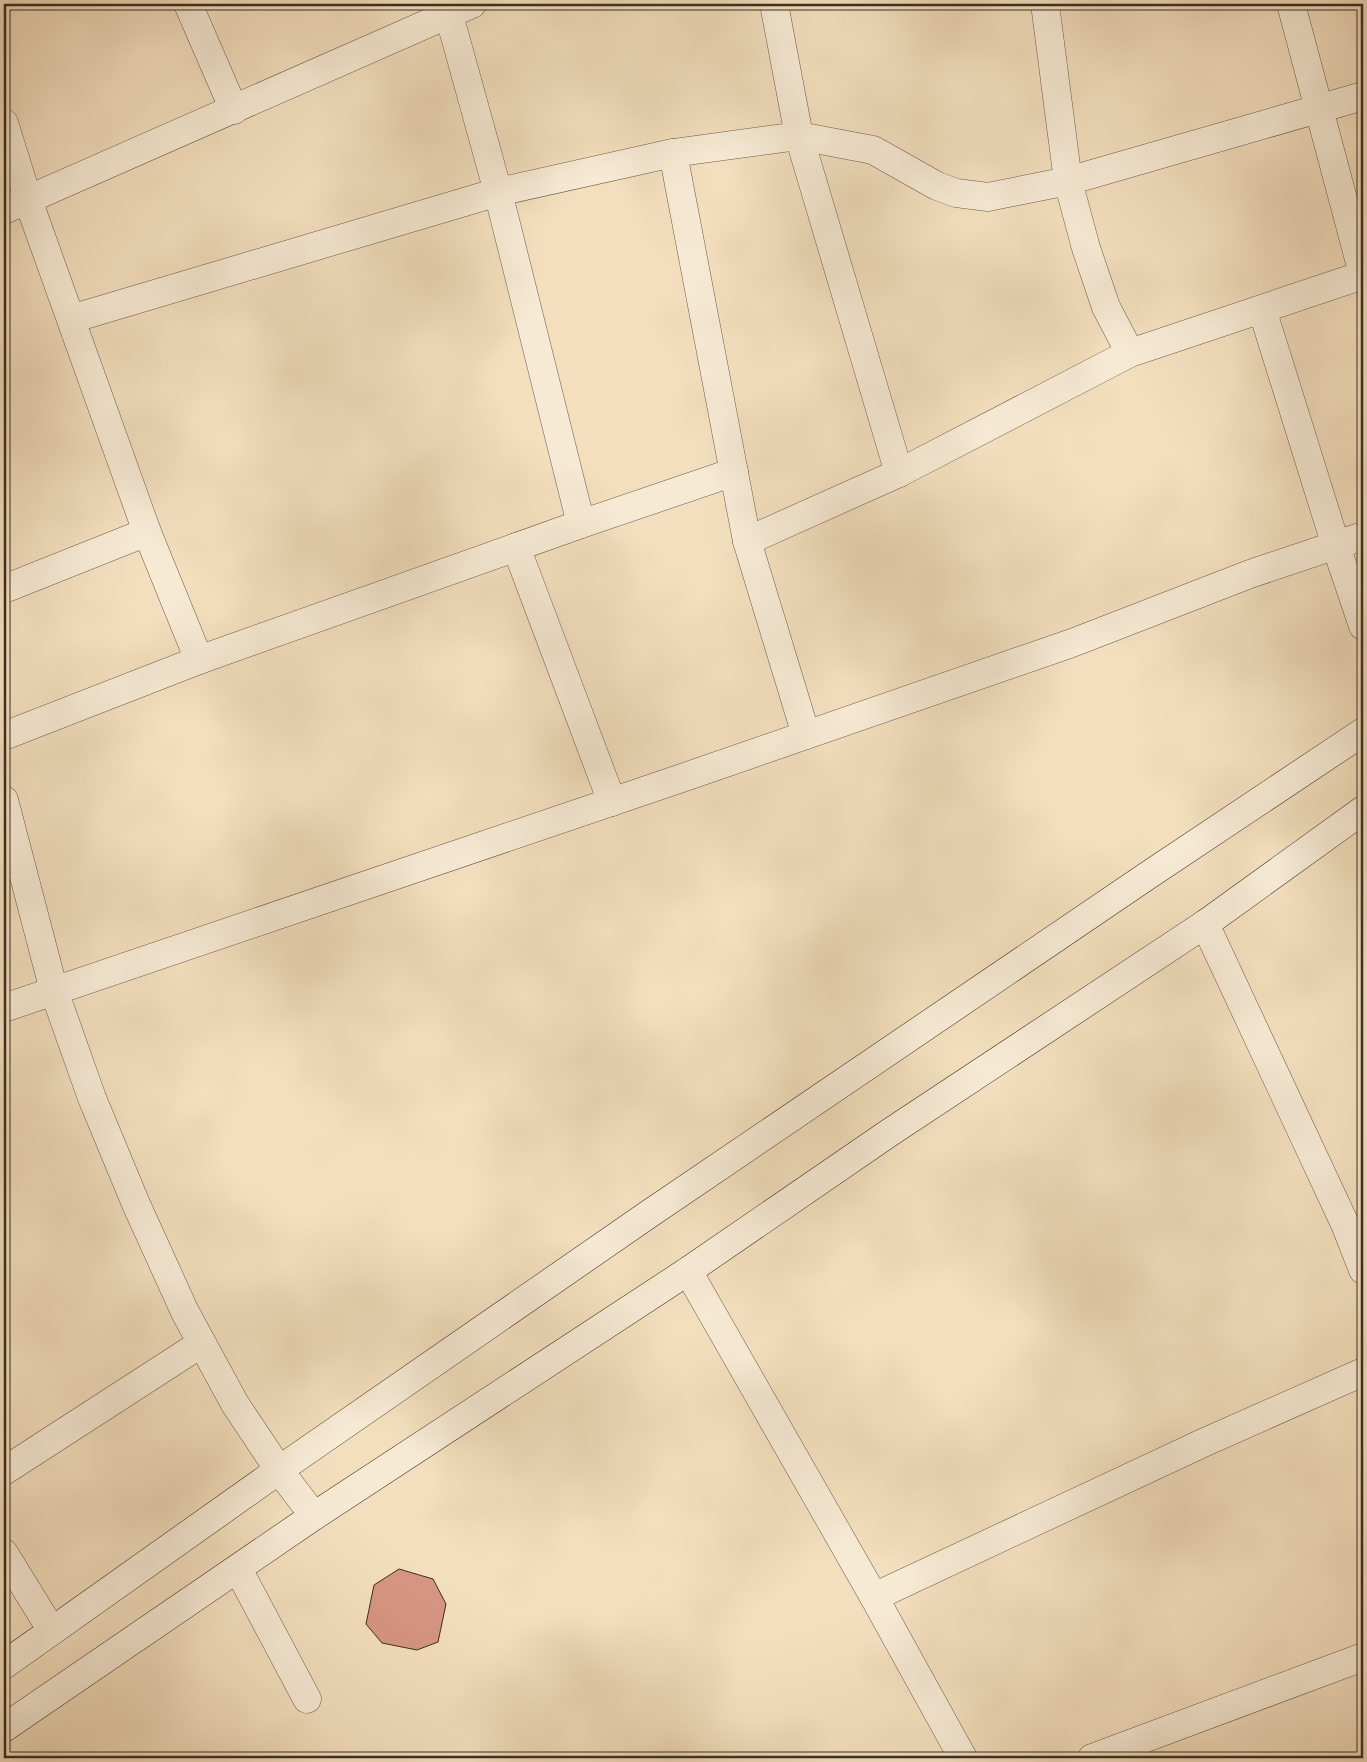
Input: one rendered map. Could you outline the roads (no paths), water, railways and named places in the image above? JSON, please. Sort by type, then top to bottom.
[{"type":"street","points":[[188,4],[234,110]]},
{"type":"street","points":[[774,4],[799,136],[898,473]]},
{"type":"street","points":[[1044,4],[1068,181],[1086,248],[1106,307],[1130,353]]},
{"type":"street","points":[[747,541],[898,473],[1130,353],[1363,274],[1291,4]]},
{"type":"street","points":[[16,205],[234,110],[456,7],[498,192],[581,524]]},
{"type":"street","points":[[70,319],[498,192],[673,152],[799,136],[873,150],[936,186],[956,193],[988,197],[1068,181],[1363,96]]},
{"type":"street","points":[[4,123],[16,205],[70,319],[146,532],[199,660]]},
{"type":"street","points":[[673,152],[747,541],[806,735]]},
{"type":"street","points":[[1262,309],[1363,626]]},
{"type":"street","points":[[4,736],[199,660],[581,524],[734,472]]},
{"type":"street","points":[[4,590],[146,532]]},
{"type":"street","points":[[4,1008],[806,735],[1072,642],[1250,574],[1363,536]]},
{"type":"street","points":[[516,548],[612,802]]},
{"type":"street","points":[[4,1665],[279,1470],[648,1214],[1363,732]]},
{"type":"street","points":[[4,800],[54,990],[92,1098],[129,1186],[185,1312],[235,1404],[279,1470],[314,1516]]},
{"type":"street","points":[[4,1728],[314,1516],[688,1271],[889,1133],[1205,924],[1363,810]]},
{"type":"street","points":[[1205,924],[1345,1224],[1363,1270]]},
{"type":"street","points":[[688,1271],[874,1597],[963,1758]]},
{"type":"street","points":[[4,1471],[202,1343]]},
{"type":"street","points":[[874,1597],[1203,1443],[1363,1372]]},
{"type":"street","points":[[4,1553],[52,1631]]},
{"type":"street","points":[[238,1569],[307,1699]]},
{"type":"street","points":[[1092,1758],[1363,1657]]}]
